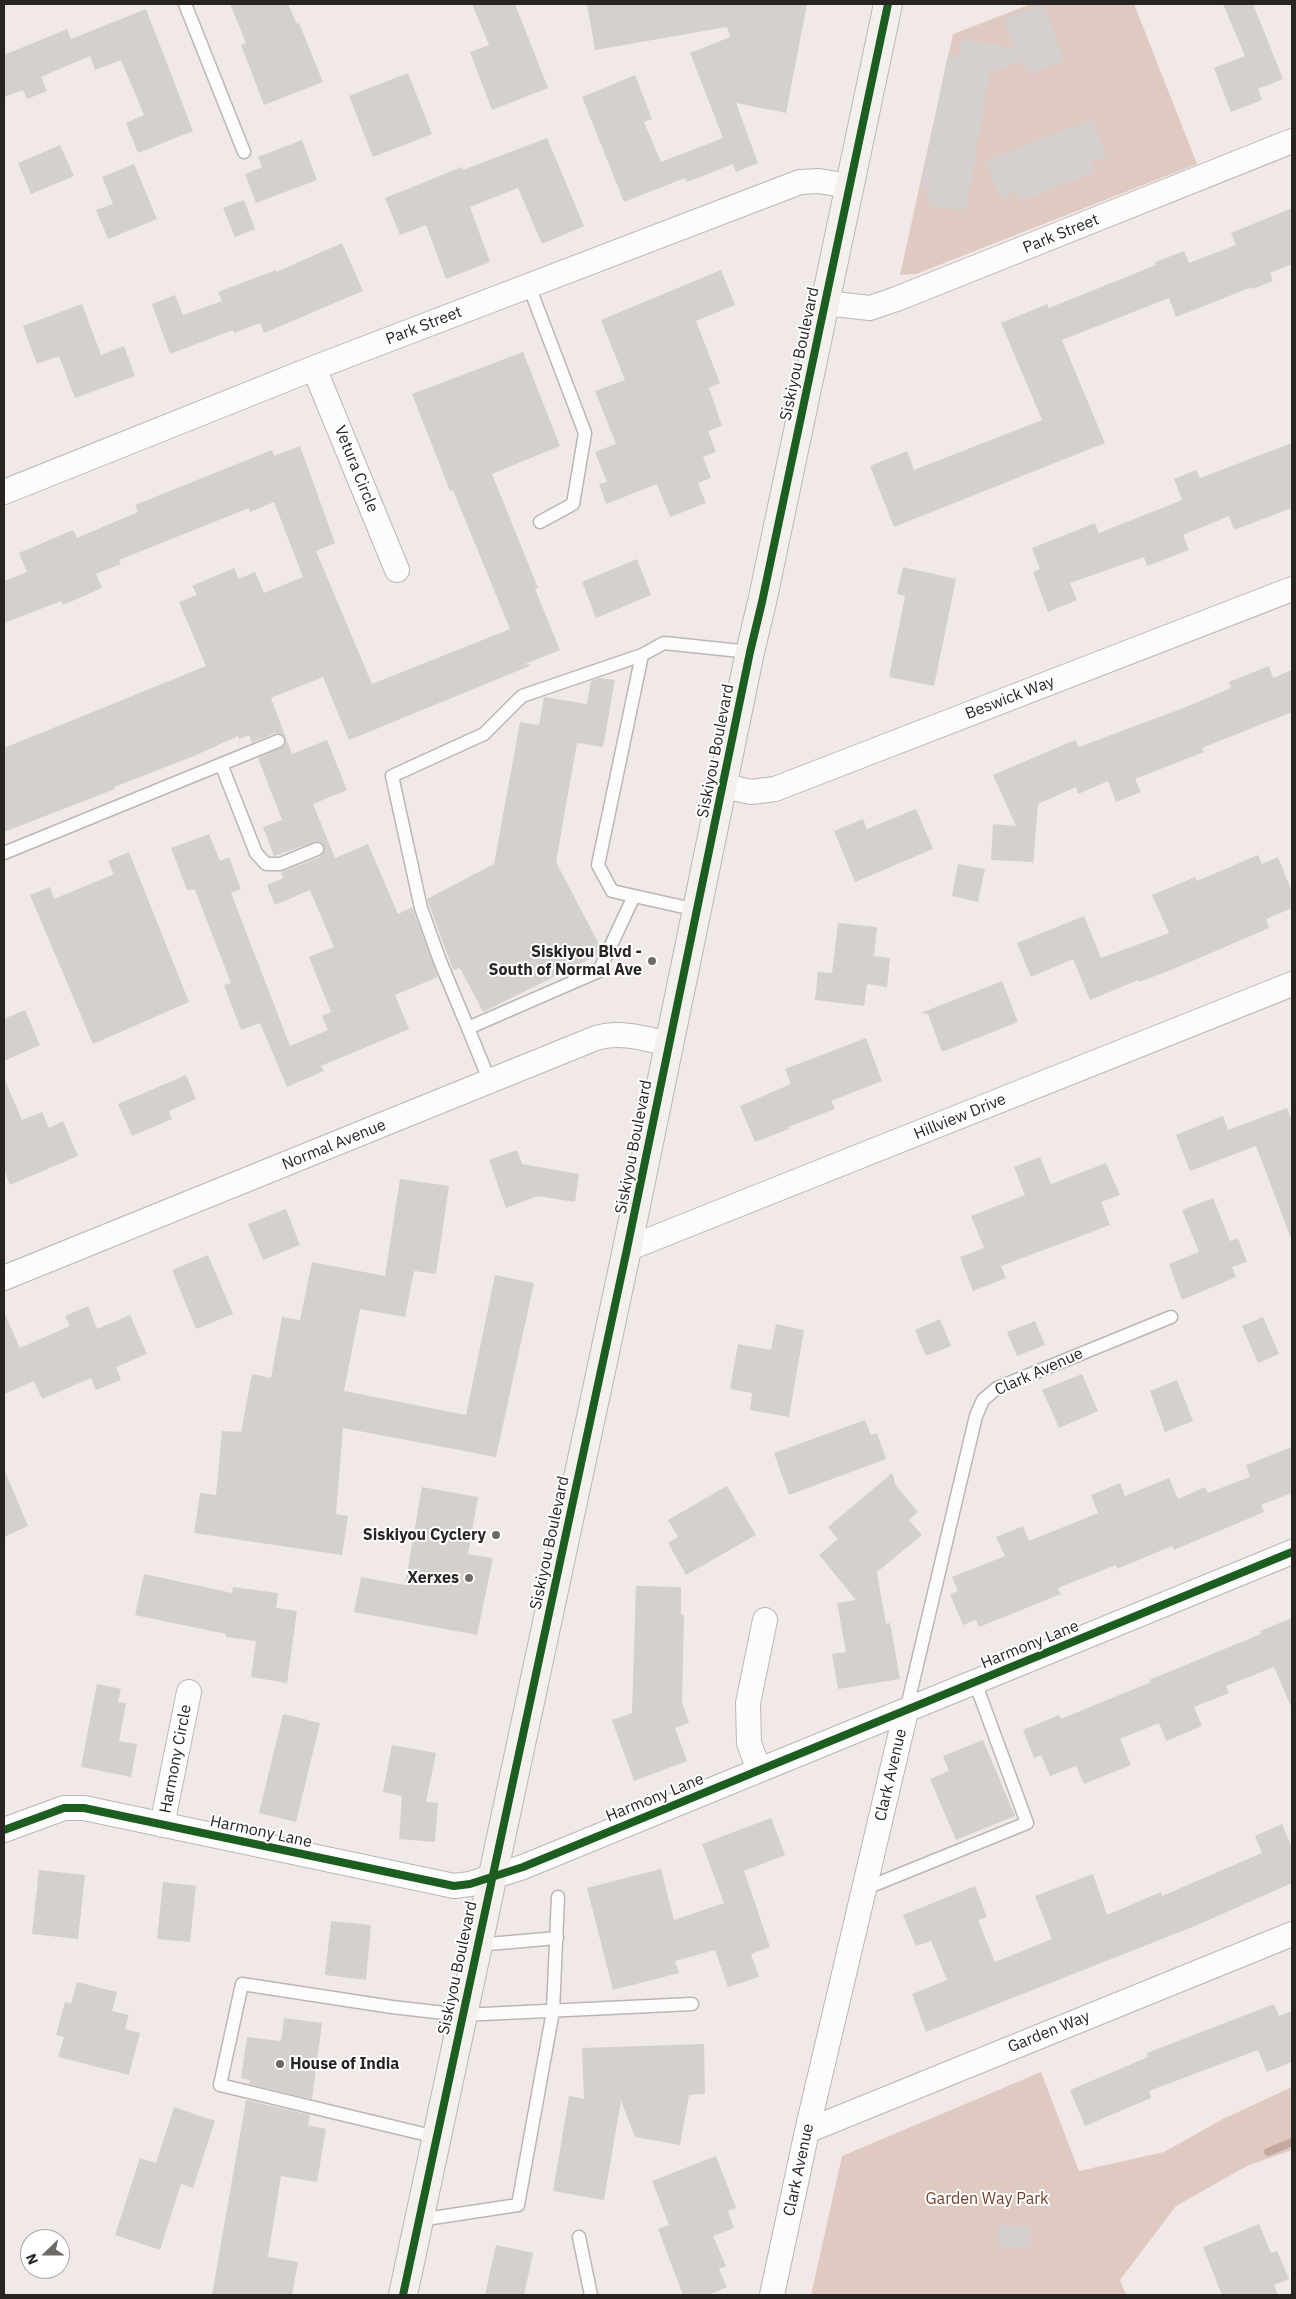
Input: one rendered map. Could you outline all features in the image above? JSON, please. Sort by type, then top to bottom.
[{"type":"main road","name":"Siskiyou Boulevard","points":[[405,2295],[436,2137],[627,1249],[724,786],[750,652],[888,4]]},
{"type":"street","name":"Park Street","points":[[825,302],[870,308],[1292,141]]},
{"type":"street","name":"Park Street","points":[[4,492],[314,368],[800,182],[819,181],[849,186]]},
{"type":"street","name":"Vetura Circle","points":[[314,368],[397,570]]},
{"type":"street","name":"Beswick Way","points":[[724,786],[751,792],[775,789],[1292,589]]},
{"type":"street","name":"Hillview Drive","points":[[627,1249],[1292,984]]},
{"type":"street","name":"Normal Avenue","points":[[4,1278],[610,1034],[631,1035],[669,1044]]},
{"type":"street","name":"Harmony Lane","points":[[4,1830],[64,1808],[84,1808],[454,1886],[492,1877],[522,1866],[1292,1552]]},
{"type":"street","points":[[759,1770],[749,1743],[748,1703],[765,1620]]},
{"type":"street","name":"Harmony Circle","points":[[162,1825],[189,1692]]},
{"type":"street","name":"Clark Avenue","points":[[772,2295],[807,2131],[906,1710]]},
{"type":"street","name":"Garden Way","points":[[807,2131],[1292,1934]]},
{"type":"lane","points":[[185,4],[244,152]]},
{"type":"lane","points":[[529,286],[585,433],[573,504],[540,522]]},
{"type":"lane","points":[[490,1082],[440,961],[421,908],[392,776],[484,734],[522,696],[642,656],[664,643],[750,652]]},
{"type":"lane","points":[[642,656],[598,865],[612,891],[697,910]]},
{"type":"lane","points":[[4,853],[278,741]]},
{"type":"lane","points":[[221,764],[256,853],[266,864],[280,864],[317,849]]},
{"type":"lane","points":[[468,1028],[599,971],[634,896]]},
{"type":"lane","name":"Clark Avenue","points":[[906,1710],[976,1416],[983,1400],[997,1388],[1171,1316]]},
{"type":"lane","points":[[864,1889],[1026,1823],[975,1682]]},
{"type":"lane","points":[[419,2220],[518,2205],[552,2010],[558,1897]]},
{"type":"lane","points":[[477,1945],[557,1938]]},
{"type":"lane","points":[[436,2137],[220,2085],[242,1984],[392,2007],[462,2015],[692,2004]]},
{"type":"lane","points":[[579,2238],[591,2295]]},
{"type":"green space","points":[[1031,4],[1134,4],[1197,164],[916,274],[900,275],[953,34]]},
{"type":"green space","name":"Garden Way Park","points":[[1041,2072],[1079,2171],[1164,2152],[1223,2119],[1292,2087],[1292,2150],[1247,2166],[1176,2206],[1120,2280],[1126,2295],[811,2295],[842,2156]]},
{"type":"building","points":[[230,4],[288,4],[297,24],[299,23],[323,82],[264,105],[241,45],[246,43]]},
{"type":"building","points":[[472,4],[515,4],[548,88],[492,110],[470,52],[489,45]]},
{"type":"building","points":[[587,4],[807,4],[786,113],[736,103],[758,163],[736,172],[733,164],[687,182],[685,178],[624,202],[582,97],[635,75],[652,119],[644,122],[661,162],[723,138],[690,53],[730,37],[727,27],[595,50]]},
{"type":"building","points":[[1043,4],[1064,60],[1028,74],[1023,61],[990,72],[966,212],[927,205],[930,188],[921,187],[948,54],[959,56],[962,39],[1014,48],[1003,20]]},
{"type":"building","points":[[1223,4],[1253,4],[1283,79],[1258,89],[1262,100],[1231,112],[1214,68],[1245,56]]},
{"type":"building","points":[[146,9],[193,131],[138,153],[126,123],[144,115],[121,60],[95,70],[90,56],[41,77],[47,91],[27,99],[23,90],[4,97],[4,55],[67,29],[71,39]]},
{"type":"building","points":[[408,73],[432,134],[373,157],[349,96]]},
{"type":"building","points":[[1092,119],[1107,156],[1091,163],[1095,172],[1020,202],[1016,192],[1000,199],[985,161]]},
{"type":"building","points":[[547,138],[584,226],[542,244],[518,188],[470,207],[490,262],[446,279],[426,225],[400,235],[385,198],[462,167],[463,170]]},
{"type":"building","points":[[302,140],[317,180],[256,203],[245,174],[262,167],[258,157]]},
{"type":"building","points":[[60,145],[74,176],[31,194],[18,163]]},
{"type":"building","points":[[134,164],[157,219],[108,239],[96,210],[113,204],[102,177]]},
{"type":"building","points":[[244,200],[255,229],[235,237],[223,208]]},
{"type":"building","points":[[1292,208],[1292,264],[1270,273],[1273,281],[1253,289],[1252,287],[1176,317],[1169,298],[1062,340],[1105,443],[894,527],[870,466],[907,451],[914,470],[1042,420],[1001,323],[1047,304],[1049,308],[1156,265],[1155,262],[1184,251],[1189,263],[1236,245],[1231,233]]},
{"type":"building","points":[[342,243],[363,291],[264,333],[260,323],[234,333],[233,330],[170,354],[152,304],[175,295],[183,315],[222,301],[218,292],[276,270],[276,272]]},
{"type":"building","points":[[721,270],[735,305],[696,321],[720,383],[709,388],[722,426],[708,431],[716,452],[703,457],[711,478],[698,483],[706,503],[670,517],[657,484],[606,504],[599,484],[607,482],[595,452],[616,444],[595,391],[625,380],[601,320]]},
{"type":"building","points":[[82,304],[101,355],[124,346],[135,376],[75,398],[59,356],[37,364],[23,326]]},
{"type":"building","points":[[523,352],[560,446],[492,474],[538,588],[535,589],[560,650],[525,664],[532,665],[349,740],[323,677],[271,698],[292,754],[327,740],[347,790],[313,804],[335,858],[368,844],[398,914],[412,907],[438,977],[395,995],[409,1029],[321,1066],[324,1071],[287,1087],[260,1023],[241,1030],[224,985],[231,983],[195,890],[187,890],[171,848],[209,834],[220,861],[229,857],[241,889],[231,893],[290,1046],[328,1030],[322,1016],[331,1012],[309,957],[334,947],[310,890],[275,905],[267,885],[283,878],[281,872],[320,857],[325,850],[322,843],[318,841],[274,856],[263,827],[282,820],[258,758],[284,746],[286,742],[283,735],[275,733],[252,743],[249,735],[239,739],[238,736],[194,756],[114,787],[115,789],[4,832],[4,748],[206,666],[179,602],[197,595],[192,586],[234,568],[239,579],[255,572],[264,593],[303,577],[274,502],[250,512],[249,508],[119,560],[121,564],[96,574],[102,588],[63,605],[61,601],[4,623],[4,581],[27,572],[19,553],[73,530],[77,538],[138,512],[135,505],[272,450],[274,456],[300,446],[335,543],[316,551],[372,684],[510,629],[453,490],[450,491],[412,394]]},
{"type":"building","points":[[1292,443],[1292,508],[1234,530],[1229,516],[1183,535],[1189,550],[1147,566],[1144,557],[1070,583],[1077,600],[1048,612],[1033,572],[1040,569],[1032,548],[1095,523],[1099,533],[1182,500],[1174,479],[1196,470],[1200,478]]},
{"type":"building","points":[[637,559],[651,595],[596,618],[582,582]]},
{"type":"building","points":[[903,567],[956,579],[934,686],[889,677],[905,596],[897,594]]},
{"type":"building","points":[[1269,666],[1273,678],[1292,670],[1292,712],[1202,748],[1204,752],[1135,779],[1141,792],[1116,802],[1108,781],[1078,794],[1076,787],[1038,804],[1033,866],[1032,862],[991,860],[993,824],[1016,826],[993,775],[1075,740],[1079,747],[1186,707],[1231,688],[1229,682]]},
{"type":"building","points":[[600,678],[615,680],[603,747],[577,743],[556,862],[601,948],[598,955],[483,1012],[460,968],[453,970],[427,899],[494,864],[520,722],[539,725],[544,697],[587,704],[591,681]]},
{"type":"building","points":[[916,809],[933,849],[855,882],[834,831],[863,819],[867,829]]},
{"type":"building","points":[[129,852],[189,1002],[93,1044],[30,895],[50,887],[54,899],[114,874],[108,861]]},
{"type":"building","points":[[1258,855],[1262,864],[1278,857],[1292,892],[1292,908],[1266,919],[1269,928],[1176,968],[1139,982],[1138,980],[1090,1000],[1073,959],[1031,977],[1017,943],[1084,916],[1101,958],[1169,933],[1152,895],[1195,877],[1197,881]]},
{"type":"building","points":[[958,864],[985,869],[978,902],[952,896]]},
{"type":"building","points":[[838,923],[877,927],[874,956],[890,958],[887,987],[867,984],[864,1006],[815,1000],[818,972],[832,973]]},
{"type":"building","points":[[1002,981],[1018,1022],[942,1052],[928,1014],[921,1013]]},
{"type":"building","points":[[25,1010],[40,1045],[4,1061],[4,1019]]},
{"type":"building","points":[[866,1038],[882,1081],[831,1101],[835,1109],[755,1142],[740,1106],[791,1084],[785,1069]]},
{"type":"building","points":[[186,1075],[196,1099],[169,1111],[172,1119],[132,1136],[118,1104]]},
{"type":"building","points":[[4,1078],[22,1120],[42,1112],[49,1128],[63,1121],[78,1156],[10,1185],[4,1169]]},
{"type":"building","points":[[1287,1108],[1292,1122],[1292,1236],[1290,1236],[1256,1146],[1190,1171],[1176,1135],[1223,1116],[1228,1130]]},
{"type":"building","points":[[517,1150],[522,1164],[579,1174],[575,1202],[538,1196],[506,1208],[489,1160]]},
{"type":"building","points":[[1040,1157],[1051,1184],[1106,1163],[1120,1195],[1101,1202],[1110,1225],[1001,1266],[1006,1278],[973,1291],[960,1257],[984,1248],[971,1216],[1025,1195],[1014,1167]]},
{"type":"building","points":[[400,1179],[449,1186],[436,1274],[414,1271],[405,1317],[360,1309],[344,1391],[466,1415],[495,1275],[534,1283],[496,1457],[343,1428],[336,1514],[348,1516],[342,1555],[194,1533],[200,1493],[216,1495],[222,1431],[241,1432],[252,1374],[271,1378],[282,1317],[300,1320],[312,1262],[385,1276]]},
{"type":"building","points":[[1213,1198],[1230,1241],[1238,1238],[1247,1262],[1232,1267],[1236,1277],[1182,1300],[1169,1264],[1199,1252],[1182,1210]]},
{"type":"building","points":[[286,1209],[300,1245],[263,1260],[248,1224]]},
{"type":"building","points":[[208,1255],[233,1314],[196,1329],[172,1270]]},
{"type":"building","points":[[88,1306],[97,1329],[130,1315],[147,1354],[116,1367],[121,1380],[96,1390],[91,1378],[42,1399],[34,1381],[4,1394],[4,1312],[20,1348],[70,1326],[65,1316]]},
{"type":"building","points":[[1263,1317],[1279,1354],[1258,1363],[1242,1326]]},
{"type":"building","points":[[940,1319],[951,1346],[926,1356],[915,1330]]},
{"type":"building","points":[[1035,1321],[1045,1345],[1017,1356],[1007,1332]]},
{"type":"building","points":[[776,1324],[804,1330],[789,1417],[750,1410],[752,1393],[730,1389],[738,1344],[771,1350]]},
{"type":"building","points":[[1082,1374],[1098,1411],[1059,1428],[1042,1390]]},
{"type":"building","points":[[1177,1380],[1193,1421],[1165,1432],[1150,1391]]},
{"type":"building","points":[[865,1420],[871,1435],[877,1433],[886,1459],[789,1495],[774,1453]]},
{"type":"building","points":[[1292,1447],[1292,1493],[1261,1505],[1264,1512],[1174,1550],[1172,1546],[1117,1569],[1116,1565],[1058,1588],[1061,1594],[979,1627],[976,1620],[963,1625],[950,1594],[958,1591],[952,1577],[1005,1556],[996,1537],[1023,1526],[1029,1541],[1098,1513],[1091,1495],[1120,1483],[1125,1496],[1169,1478],[1178,1499],[1205,1487],[1208,1493],[1250,1477],[1246,1465]]},
{"type":"building","points":[[4,1469],[28,1526],[4,1537]]},
{"type":"building","points":[[892,1473],[896,1486],[918,1512],[909,1520],[922,1535],[877,1572],[886,1624],[890,1623],[900,1679],[838,1689],[832,1654],[846,1652],[837,1603],[856,1600],[819,1555],[838,1539],[828,1527]]},
{"type":"building","points":[[727,1486],[756,1535],[686,1575],[668,1543],[678,1537],[668,1520]]},
{"type":"building","points":[[422,1487],[478,1497],[468,1554],[493,1558],[477,1635],[354,1612],[361,1577],[405,1585]]},
{"type":"building","points":[[144,1574],[232,1593],[233,1587],[278,1593],[276,1608],[297,1611],[287,1683],[251,1677],[256,1641],[226,1637],[226,1634],[135,1615]]},
{"type":"building","points":[[636,1586],[681,1587],[681,1615],[684,1615],[682,1702],[689,1723],[675,1728],[687,1761],[634,1781],[612,1720],[632,1713]]},
{"type":"building","points":[[1292,1618],[1292,1709],[1274,1667],[1226,1686],[1229,1693],[1194,1707],[1202,1726],[1166,1741],[1159,1723],[1120,1739],[1131,1765],[1084,1784],[1076,1766],[1050,1776],[1041,1755],[1034,1758],[1023,1730],[1059,1715],[1061,1719],[1151,1682],[1149,1680],[1261,1634],[1260,1631]]},
{"type":"building","points":[[97,1684],[121,1689],[118,1702],[126,1703],[119,1741],[137,1744],[131,1777],[81,1767]]},
{"type":"building","points":[[283,1714],[320,1723],[296,1822],[259,1813]]},
{"type":"building","points":[[983,1740],[1015,1816],[956,1840],[930,1779],[949,1771],[943,1756]]},
{"type":"building","points":[[392,1745],[436,1753],[426,1802],[438,1803],[435,1842],[399,1839],[402,1796],[383,1792]]},
{"type":"building","points":[[771,1818],[785,1855],[744,1871],[770,1947],[751,1954],[759,1977],[728,1987],[715,1950],[675,1961],[679,1973],[613,1990],[587,1888],[661,1869],[674,1920],[724,1903],[702,1844]]},
{"type":"building","points":[[1282,1824],[1292,1848],[1292,1883],[1195,1926],[926,2032],[912,1994],[947,1980],[931,1941],[916,1946],[903,1915],[975,1886],[987,1917],[978,1920],[995,1962],[1052,1939],[1035,1896],[1093,1874],[1107,1915],[1161,1892],[1162,1896],[1262,1853],[1255,1836]]},
{"type":"building","points":[[39,1870],[85,1875],[78,1939],[32,1934]]},
{"type":"building","points":[[163,1882],[196,1886],[190,1942],[157,1939]]},
{"type":"building","points":[[331,1921],[371,1925],[366,1980],[325,1975]]},
{"type":"building","points":[[77,1982],[117,1992],[112,2011],[129,2015],[125,2029],[140,2033],[129,2075],[58,2057],[64,2037],[56,2035],[65,2002],[71,2004]]},
{"type":"building","points":[[1274,2004],[1279,2016],[1292,2011],[1292,2062],[1267,2072],[1258,2050],[1149,2091],[1151,2098],[1085,2126],[1070,2090],[1148,2057],[1147,2053]]},
{"type":"building","name":"House of India","points":[[284,2018],[322,2023],[312,2099],[249,2084],[250,2080],[241,2078],[247,2037],[281,2041]]},
{"type":"building","points":[[704,2044],[705,2094],[689,2095],[680,2145],[635,2137],[621,2101],[604,2200],[553,2191],[569,2096],[584,2099],[582,2048]]},
{"type":"building","points":[[246,2100],[310,2115],[308,2125],[326,2129],[317,2182],[281,2176],[268,2257],[298,2262],[292,2295],[212,2295]]},
{"type":"building","points":[[174,2107],[215,2121],[193,2188],[181,2184],[160,2250],[115,2235],[140,2158],[156,2163]]},
{"type":"building","points":[[716,2156],[736,2208],[728,2211],[734,2228],[713,2236],[726,2266],[719,2269],[727,2287],[708,2295],[683,2295],[658,2229],[669,2225],[652,2181]]},
{"type":"building","points":[[1259,2224],[1271,2253],[1277,2251],[1289,2279],[1274,2285],[1278,2295],[1222,2295],[1203,2247]]},
{"type":"building","points":[[998,2225],[1031,2226],[1030,2248],[998,2247]]},
{"type":"building","points":[[496,2245],[533,2253],[524,2295],[485,2295]]},
{"type":"waterway","points":[[1268,2152],[1292,2142]]},
{"type":"cycle path","points":[[403,2295],[627,1249],[750,652],[888,4]]},
{"type":"cycle path","points":[[4,1830],[64,1808],[84,1808],[454,1886],[470,1884],[523,1867],[1292,1552]]},
{"type":"place","name":"Siskiyou Blvd - South of Normal Ave","points":[[652,961]]},
{"type":"place","name":"Siskiyou Cyclery","points":[[496,1535]]},
{"type":"place","name":"Xerxes","points":[[469,1578]]},
{"type":"place","name":"House of India","points":[[280,2064]]}]
